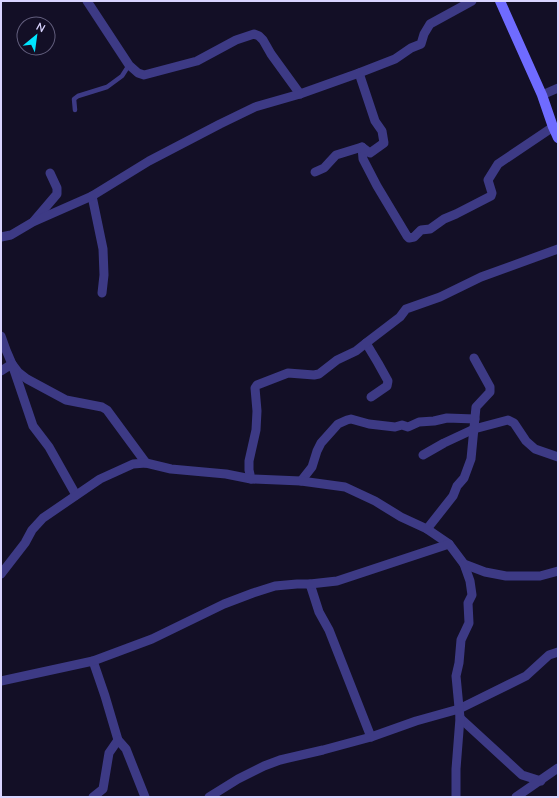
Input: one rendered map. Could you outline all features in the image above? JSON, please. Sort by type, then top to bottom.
[{"type":"main road","points":[[500,1],[542,95],[558,138]]},
{"type":"street","points":[[87,1],[129,65],[138,73],[144,75],[197,61],[236,40],[254,34],[263,40],[271,54],[300,94]]},
{"type":"street","points":[[1,236],[11,235],[33,222],[92,196],[149,161],[255,107],[300,94],[395,59],[411,48],[421,44],[424,34],[430,24],[472,1]]},
{"type":"street","points":[[359,73],[375,120],[382,131],[384,143],[370,153],[362,147]]},
{"type":"street","points":[[542,95],[557,90]]},
{"type":"street","points":[[362,147],[363,159],[373,179],[409,238],[414,237],[421,230],[430,229],[444,219],[491,196],[492,193],[488,180],[498,164],[553,127]]},
{"type":"street","points":[[315,172],[324,168],[336,155],[362,147]]},
{"type":"street","points":[[33,222],[57,194],[57,188],[50,173]]},
{"type":"street","points":[[92,196],[104,249],[102,293]]},
{"type":"street","points":[[251,479],[248,470],[256,430],[257,411],[255,388],[257,384],[288,373],[319,374],[337,360],[356,351],[366,344],[400,317],[406,309],[440,297],[481,277],[558,249]]},
{"type":"street","points":[[1,336],[33,426],[49,447],[76,495]]},
{"type":"street","points":[[366,344],[388,382],[387,386],[371,397]]},
{"type":"street","points":[[427,529],[453,496],[457,486],[464,478],[471,458],[476,407],[490,392],[490,387],[474,358]]},
{"type":"street","points":[[1,371],[12,364]]},
{"type":"street","points":[[12,364],[18,372],[66,400],[102,407],[107,410],[146,463]]},
{"type":"street","points":[[301,481],[312,467],[321,443],[338,424],[347,420],[350,419],[369,424],[395,427],[402,425],[408,427],[419,422],[447,418],[475,419]]},
{"type":"street","points":[[423,455],[474,429],[508,420],[514,423],[526,441],[535,449],[558,457]]},
{"type":"street","points":[[1,574],[25,543],[32,530],[43,518],[100,479],[133,464],[146,463],[171,469],[226,474],[251,479],[301,481],[345,487],[375,501],[401,517],[427,529],[449,544],[464,564],[470,581],[472,595],[468,603],[469,623],[461,640],[456,676],[460,713],[456,768],[456,797]]},
{"type":"street","points":[[1,681],[93,661],[152,639],[224,604],[275,586],[337,581],[449,544]]},
{"type":"street","points":[[464,564],[485,572],[506,576],[540,576],[558,571]]},
{"type":"street","points":[[310,584],[319,612],[329,630],[371,737]]},
{"type":"street","points":[[209,797],[238,779],[280,760],[371,737],[416,721],[460,713],[526,676],[549,655],[558,652]]},
{"type":"street","points":[[93,661],[118,740],[126,749],[145,797]]},
{"type":"street","points":[[460,713],[522,775],[540,781]]},
{"type":"street","points":[[93,797],[103,789],[109,753],[118,740]]},
{"type":"street","points":[[516,797],[558,768]]},
{"type":"lane","points":[[75,110],[74,99],[78,96],[107,87],[122,76],[129,65]]}]
